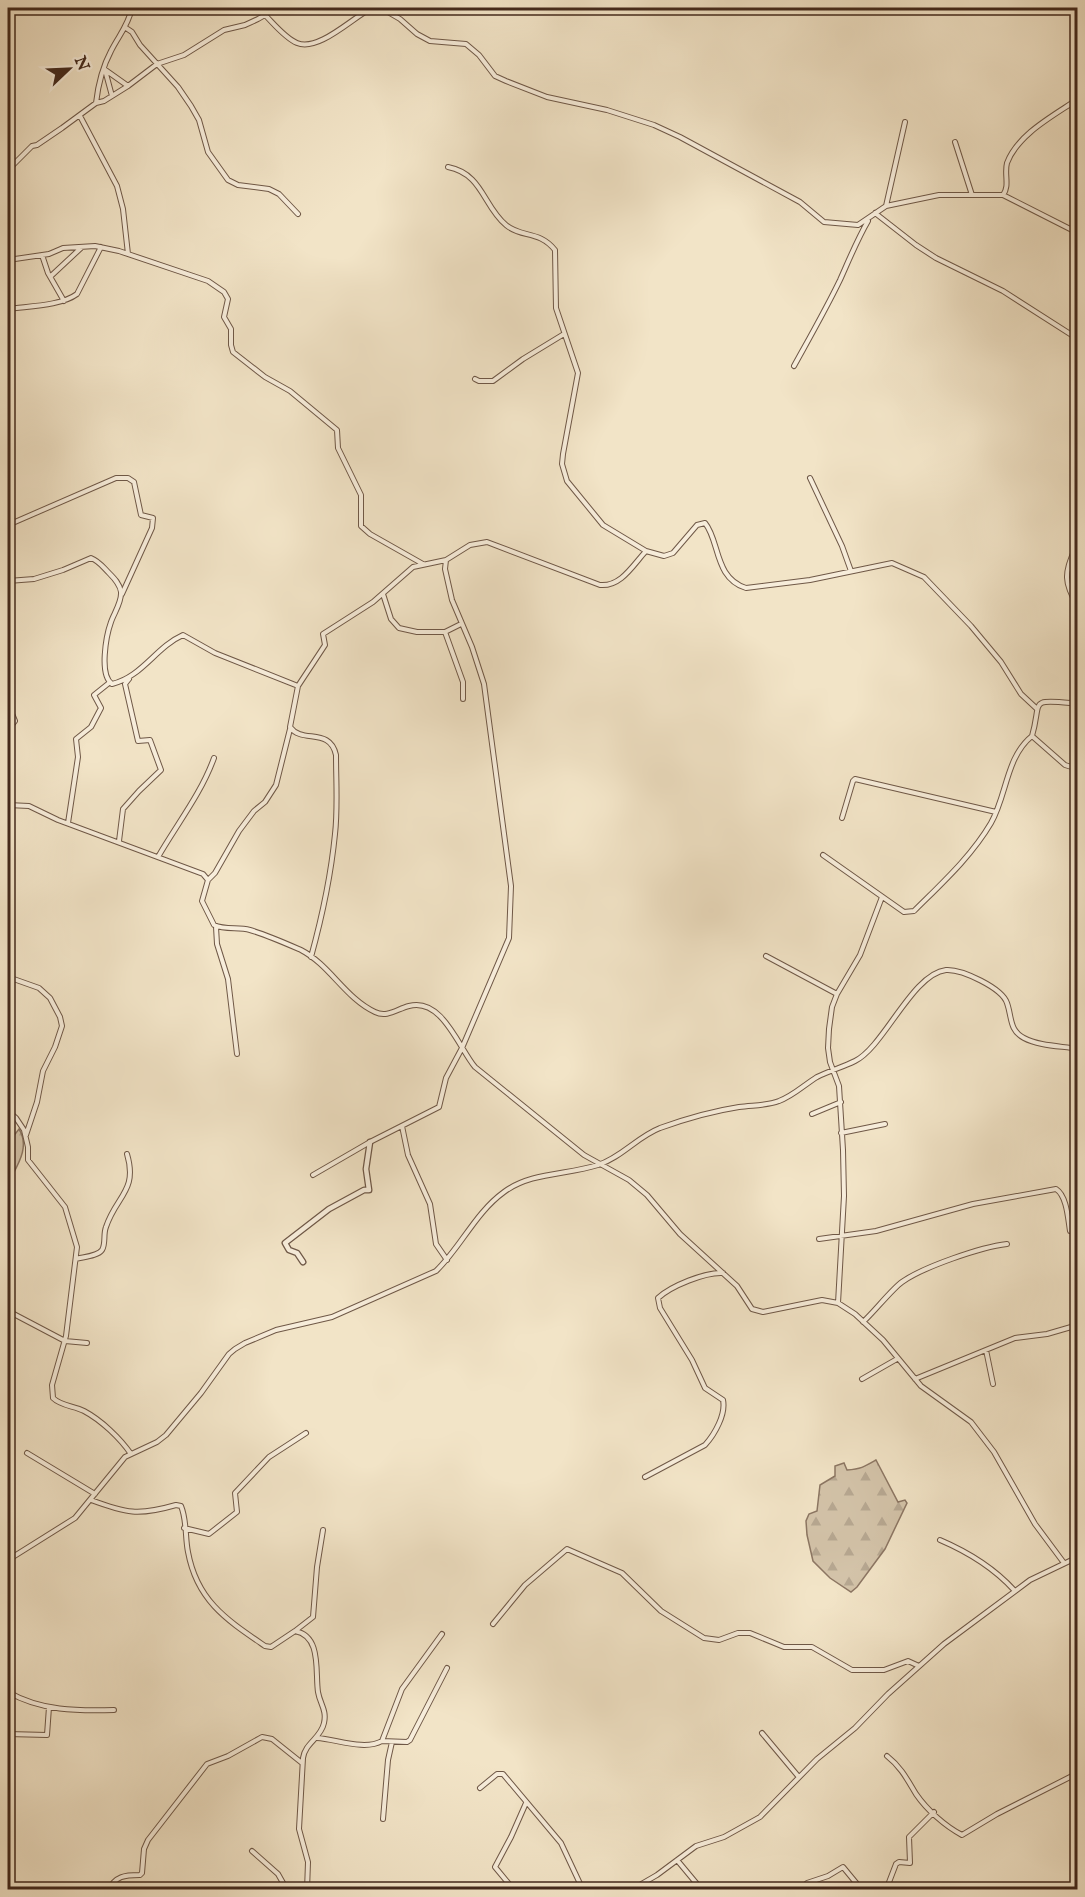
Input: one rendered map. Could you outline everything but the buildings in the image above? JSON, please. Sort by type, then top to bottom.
[{"type":"street","points":[[96,103],[109,54],[126,28],[132,8]]},
{"type":"street","points":[[8,170],[32,146],[37,145],[96,103],[128,86],[157,64],[184,55],[224,30],[245,25],[265,15],[270,8]]},
{"type":"street","points":[[265,15],[292,40],[306,44],[327,38],[373,8],[381,8],[430,41],[466,44],[495,76],[506,81],[547,98],[607,110],[654,125],[680,137],[800,202],[820,220],[858,225],[886,207],[939,195],[1003,195],[1077,232]]},
{"type":"street","points":[[126,28],[132,32],[140,45],[178,87],[191,106],[199,120],[208,152],[228,180],[238,185],[268,189],[279,195],[298,214]]},
{"type":"street","points":[[104,69],[128,86]]},
{"type":"street","points":[[104,69],[112,96]]},
{"type":"street","points":[[1003,195],[1006,189],[1006,169],[1014,150],[1025,137],[1077,99]]},
{"type":"street","points":[[80,116],[117,186],[123,209],[129,254]]},
{"type":"street","points":[[886,207],[905,122]]},
{"type":"street","points":[[954,142],[972,195]]},
{"type":"street","points":[[448,167],[464,172],[473,181],[505,225],[515,231],[541,238],[555,250],[556,308],[578,373],[563,454],[564,472],[567,481],[603,525],[646,551],[664,556],[673,553],[697,525],[705,523],[710,529],[721,565],[741,587],[756,588],[810,580],[892,563],[924,577],[971,626],[1001,662],[1021,694],[1036,708]]},
{"type":"street","points":[[875,213],[936,258],[1002,291],[1077,339]]},
{"type":"street","points":[[794,366],[823,313],[861,230],[869,218]]},
{"type":"street","points":[[51,276],[80,248],[85,247]]},
{"type":"street","points":[[8,309],[64,301],[77,294],[101,247]]},
{"type":"street","points":[[8,260],[42,255],[63,248],[101,247],[129,254],[208,281],[224,292],[228,299],[224,317],[231,329],[233,352],[265,377],[290,391],[337,429],[338,448],[361,495],[362,526],[370,534],[423,564]]},
{"type":"street","points":[[42,255],[64,301]]},
{"type":"street","points":[[475,379],[493,381],[564,334]]},
{"type":"street","points":[[8,525],[116,478],[128,478],[134,482],[141,515],[153,518],[152,528],[110,626],[106,647],[105,674],[110,683]]},
{"type":"street","points":[[810,478],[842,546],[851,571]]},
{"type":"street","points":[[1077,540],[1066,577],[1077,607]]},
{"type":"street","points":[[237,1054],[228,979],[217,944],[216,927],[202,901],[208,880],[216,873],[239,831],[254,811],[265,802],[276,784],[298,686],[325,645],[323,634],[383,594],[407,572],[423,564],[446,560],[470,545],[487,542],[608,586],[619,580],[646,551]]},
{"type":"street","points":[[8,581],[34,579],[91,558],[100,563],[120,585],[122,594]]},
{"type":"street","points":[[313,1175],[370,1142],[440,1107],[446,1078],[462,1048],[509,938],[511,886],[484,684],[450,593],[445,569],[446,560]]},
{"type":"street","points":[[383,594],[387,610],[397,627],[417,632],[445,632],[461,624]]},
{"type":"street","points":[[445,632],[463,682],[464,699]]},
{"type":"street","points":[[119,841],[123,809],[161,770],[150,740],[138,741],[125,684],[172,641],[183,635],[215,654],[298,686]]},
{"type":"street","points":[[68,823],[78,757],[76,739],[91,727],[101,708],[94,695],[106,684],[116,683],[132,676]]},
{"type":"street","points":[[1036,708],[1049,700],[1070,703],[1077,698]]},
{"type":"street","points":[[8,704],[15,722],[8,730]]},
{"type":"street","points":[[823,855],[904,912],[914,910],[959,864],[991,823],[1014,759],[1020,747],[1032,736],[1036,708]]},
{"type":"street","points":[[290,727],[293,731],[326,739],[335,749],[336,755],[334,839],[319,926],[311,957]]},
{"type":"street","points":[[1032,736],[1065,765],[1077,770]]},
{"type":"street","points":[[158,857],[208,776],[214,758]]},
{"type":"street","points":[[843,818],[855,779],[996,812]]},
{"type":"street","points":[[8,805],[29,806],[198,872],[208,880]]},
{"type":"street","points":[[838,1303],[844,1196],[841,1102],[839,1086],[828,1048],[829,1029],[832,1007],[837,994],[860,955],[882,897]]},
{"type":"street","points":[[216,927],[249,930],[302,951],[357,1001],[378,1013],[390,1014],[411,1005],[432,1010],[450,1026],[471,1062],[484,1076],[584,1155],[629,1180],[647,1195],[680,1234],[737,1286],[752,1309],[756,1311],[773,1310],[822,1300],[838,1303],[864,1322],[883,1340],[915,1379],[971,1422],[994,1452],[1035,1524],[1064,1563]]},
{"type":"street","points":[[766,956],[837,994]]},
{"type":"street","points":[[8,1560],[75,1518],[125,1457],[157,1442],[166,1435],[201,1394],[229,1354],[245,1342],[276,1330],[332,1317],[424,1277],[447,1260],[482,1212],[503,1192],[524,1180],[569,1173],[600,1164],[622,1154],[642,1136],[657,1130],[737,1107],[766,1105],[781,1101],[820,1076],[863,1056],[895,1014],[935,973],[953,970],[968,974],[1003,995],[1014,1028],[1025,1039],[1077,1049]]},
{"type":"street","points":[[8,977],[39,988],[50,998],[62,1026],[43,1071],[37,1102],[25,1136]]},
{"type":"street","points":[[812,1114],[841,1102]]},
{"type":"street","points":[[8,1111],[18,1121],[25,1136],[28,1160],[65,1207],[77,1247],[65,1341],[52,1385],[53,1398],[57,1402],[82,1410],[94,1418],[121,1440],[131,1454]]},
{"type":"street","points":[[841,1132],[885,1124]]},
{"type":"street","points":[[402,1126],[408,1155],[427,1192],[436,1244],[447,1260]]},
{"type":"street","points":[[303,1262],[297,1253],[289,1250],[285,1243],[329,1209],[364,1190],[369,1190],[366,1169],[370,1142]]},
{"type":"street","points":[[76,1259],[96,1254],[102,1250],[105,1228],[131,1180],[131,1167],[127,1154]]},
{"type":"street","points":[[819,1239],[842,1237],[910,1223],[973,1204],[1056,1189],[1063,1198],[1070,1231]]},
{"type":"street","points":[[864,1322],[901,1282],[922,1271],[992,1246],[1007,1244]]},
{"type":"street","points":[[645,1477],[705,1445],[712,1438],[724,1405],[723,1400],[705,1388],[692,1360],[660,1308],[658,1298],[708,1274],[724,1273]]},
{"type":"street","points":[[8,1311],[65,1341],[87,1343]]},
{"type":"street","points":[[915,1379],[1015,1338],[1047,1334],[1077,1325]]},
{"type":"street","points":[[986,1350],[993,1384]]},
{"type":"street","points":[[862,1379],[897,1359]]},
{"type":"street","points":[[184,1528],[209,1534],[237,1512],[235,1493],[269,1457],[306,1434]]},
{"type":"street","points":[[27,1453],[95,1494]]},
{"type":"street","points":[[91,1500],[136,1514],[179,1505],[183,1509],[187,1550],[196,1579],[210,1604],[219,1613],[268,1647],[313,1617],[323,1530]]},
{"type":"street","points":[[940,1540],[955,1546],[988,1567],[1014,1590]]},
{"type":"street","points":[[493,1624],[525,1585],[567,1549],[622,1573],[661,1611],[704,1638],[719,1640],[750,1633],[784,1647],[812,1647],[852,1670],[884,1670],[908,1661],[919,1666]]},
{"type":"street","points":[[631,1890],[657,1875],[696,1846],[724,1838],[760,1817],[798,1776],[855,1728],[888,1694],[944,1644],[1014,1590],[1077,1557]]},
{"type":"street","points":[[295,1631],[306,1636],[317,1657],[318,1692],[326,1711],[322,1729],[305,1748],[303,1764],[299,1829],[308,1862],[306,1890]]},
{"type":"street","points":[[382,1741],[402,1689],[442,1634]]},
{"type":"street","points":[[316,1738],[360,1744],[382,1741],[407,1742],[447,1668]]},
{"type":"street","points":[[8,1692],[31,1703],[49,1707],[114,1710]]},
{"type":"street","points":[[8,1734],[47,1735],[49,1707]]},
{"type":"street","points":[[762,1733],[798,1776]]},
{"type":"street","points":[[108,1890],[117,1878],[123,1875],[140,1875],[144,1849],[148,1840],[207,1764],[228,1756],[262,1737],[272,1739],[303,1764]]},
{"type":"street","points":[[383,1819],[388,1760],[392,1742]]},
{"type":"street","points":[[887,1756],[898,1764],[916,1793],[933,1812],[958,1833],[965,1834],[997,1814],[1077,1773]]},
{"type":"street","points":[[480,1788],[497,1774],[503,1774],[561,1843],[583,1890]]},
{"type":"street","points":[[514,1890],[495,1867],[526,1803]]},
{"type":"street","points":[[886,1890],[896,1864],[910,1863],[909,1837],[933,1812]]},
{"type":"street","points":[[252,1851],[278,1874],[287,1890]]},
{"type":"street","points":[[677,1860],[702,1890]]},
{"type":"street","points":[[807,1883],[828,1876],[843,1867],[862,1890]]},
{"type":"green space","points":[[19,1129],[23,1141],[22,1153],[12,1176],[8,1177],[8,1151],[10,1151],[12,1138]]},
{"type":"green space","points":[[876,1460],[898,1502],[905,1500],[907,1503],[885,1549],[851,1592],[830,1578],[813,1561],[806,1521],[809,1514],[817,1511],[820,1485],[835,1476],[835,1466],[844,1463],[847,1470],[856,1469]]}]
